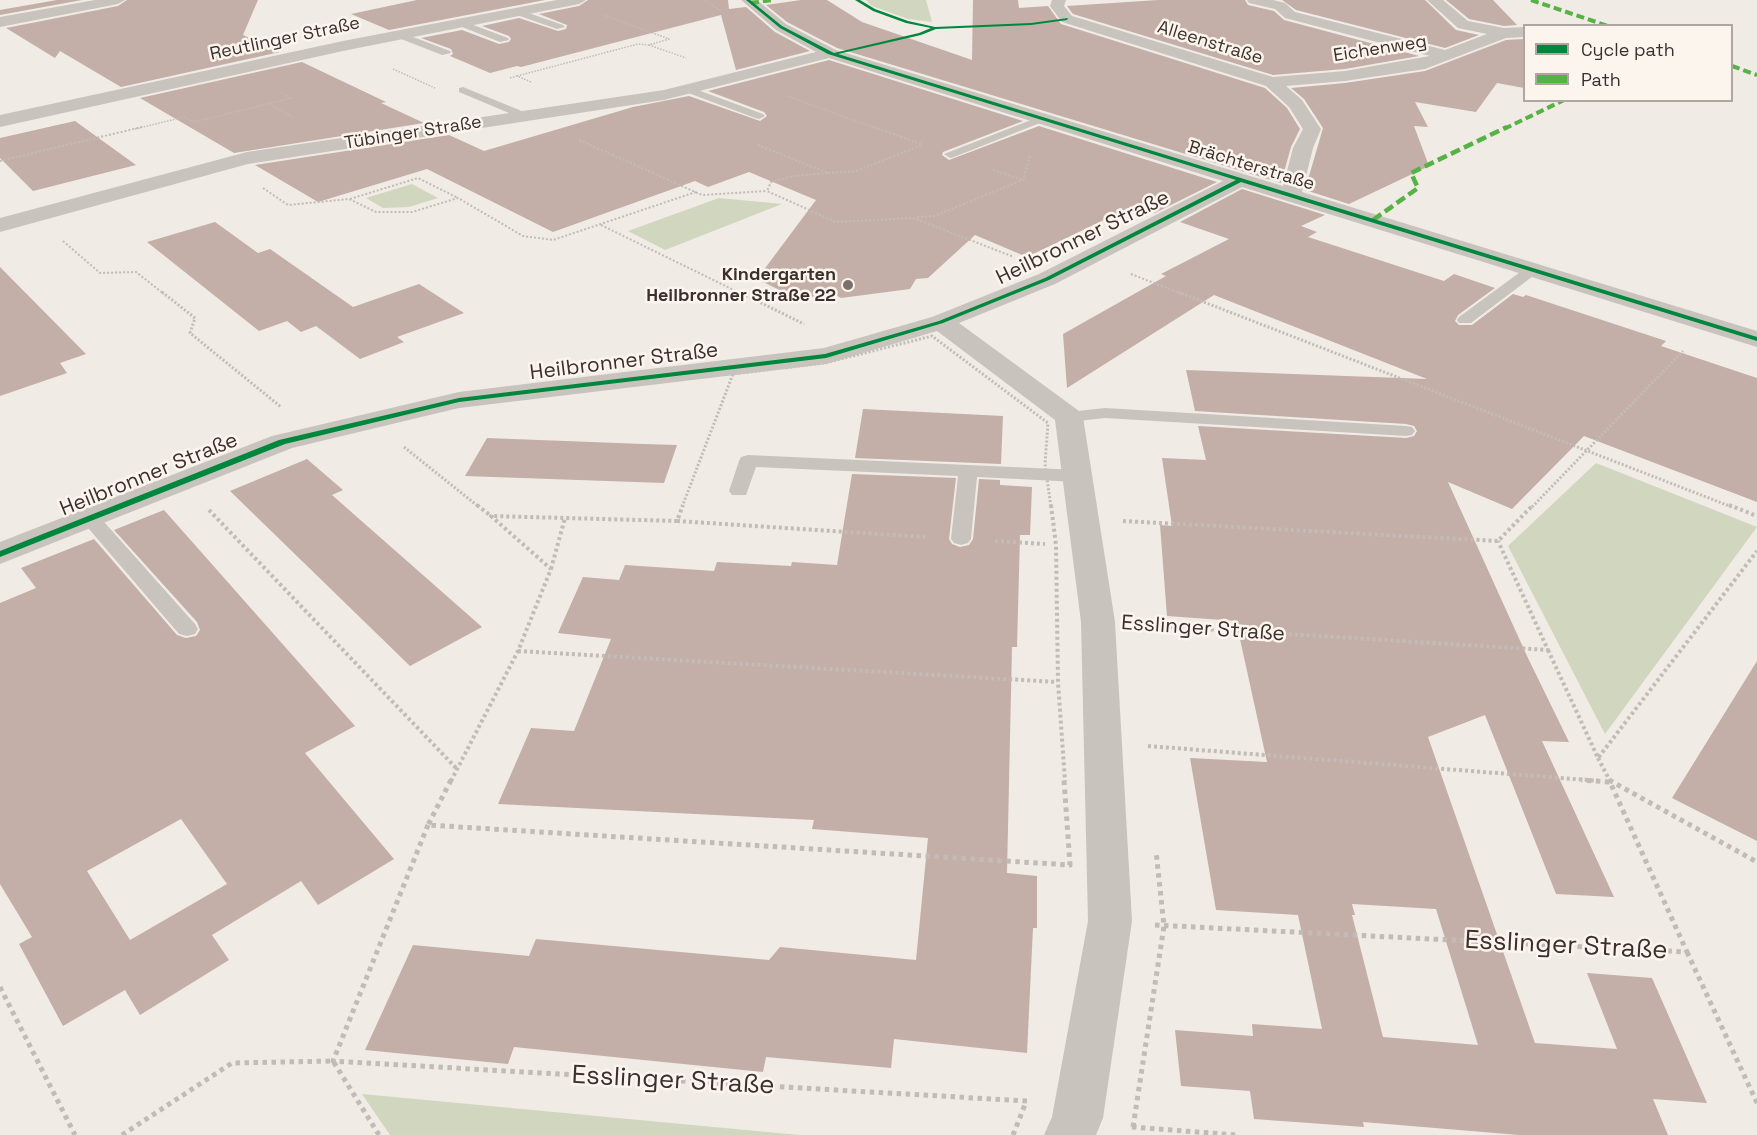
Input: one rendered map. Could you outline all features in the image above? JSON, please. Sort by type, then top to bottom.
[{"type":"street","points":[[0,22],[118,0]]},
{"type":"street","name":"Brächterstraße","points":[[748,0],[781,27],[830,53],[1757,339]]},
{"type":"street","name":"Alleenstraße","points":[[1059,0],[1057,6],[1068,19],[1272,82],[1296,104],[1312,129],[1304,148],[1291,195]]},
{"type":"street","points":[[1254,0],[1280,6],[1290,15],[1449,56]]},
{"type":"street","points":[[1434,0],[1463,25],[1504,33]]},
{"type":"street","name":"Reutlinger Straße","points":[[0,121],[343,46],[572,1]]},
{"type":"street","name":"Eichenweg","points":[[1272,82],[1413,66],[1449,56],[1504,33],[1523,32]]},
{"type":"street","name":"Tübinger Straße","points":[[0,225],[247,158],[664,95],[830,53]]},
{"type":"street","name":"Heilbronner Straße","points":[[0,554],[282,442],[314,434],[459,400],[826,356],[941,322],[1047,279],[1240,180]]},
{"type":"street","points":[[941,322],[1069,417]]},
{"type":"street","name":"Esslinger Straße","points":[[1069,417],[1062,476],[1083,519],[1098,622],[1110,921],[1073,1127]]},
{"type":"lane","points":[[517,12],[560,27]]},
{"type":"lane","points":[[460,23],[504,40]]},
{"type":"lane","points":[[400,35],[446,53]]},
{"type":"lane","points":[[687,89],[759,116]]},
{"type":"lane","points":[[463,90],[525,116]]},
{"type":"lane","points":[[950,154],[1041,118]]},
{"type":"lane","points":[[1465,320],[1532,270]]},
{"type":"lane","points":[[1069,417],[1105,412],[1406,431]]},
{"type":"lane","points":[[739,491],[748,460],[1062,476]]},
{"type":"lane","points":[[961,539],[968,471]]},
{"type":"lane","points":[[90,518],[187,629]]},
{"type":"path","points":[[572,1],[669,39],[649,45]]},
{"type":"path","points":[[517,76],[638,44],[649,45],[690,59]]},
{"type":"path","points":[[343,46],[438,90]]},
{"type":"path","points":[[0,161],[184,117],[194,122],[291,98],[243,67]]},
{"type":"path","points":[[768,191],[771,182],[793,176],[856,171],[922,144],[783,95]]},
{"type":"path","points":[[525,116],[702,195],[768,191],[836,222],[934,216],[1023,180]]},
{"type":"path","points":[[750,142],[828,173]]},
{"type":"path","points":[[950,154],[1023,180]]},
{"type":"path","points":[[1023,180],[1031,154]]},
{"type":"path","points":[[259,186],[288,205],[349,199],[418,178],[458,198],[523,236],[553,240],[696,192]]},
{"type":"path","points":[[349,199],[376,212],[412,212],[458,198]]},
{"type":"path","points":[[35,215],[100,273],[136,272],[195,318],[190,333],[314,434]]},
{"type":"path","points":[[913,218],[1021,259]]},
{"type":"path","points":[[600,224],[813,328]]},
{"type":"path","points":[[1130,273],[1757,516]]},
{"type":"path","points":[[677,521],[704,445],[733,374],[825,363],[932,336],[1048,423],[1045,464],[1062,476],[1056,545],[1058,682],[1069,876]]},
{"type":"path","points":[[1083,519],[1498,541],[1684,349]]},
{"type":"path","points":[[551,570],[490,516],[677,521],[1056,545]]},
{"type":"path","points":[[333,1061],[428,825],[518,651],[551,570],[565,518]]},
{"type":"path","points":[[1498,541],[1548,650]]},
{"type":"path","points":[[1599,758],[1757,551]]},
{"type":"path","points":[[518,651],[1058,682]]},
{"type":"path","points":[[1103,744],[1610,782],[1757,862]]},
{"type":"path","points":[[428,825],[1070,865]]},
{"type":"path","points":[[1133,1127],[1164,926]]},
{"type":"path","points":[[1687,952],[1757,1103]]},
{"type":"path","points":[[0,987],[75,1135]]},
{"type":"path","points":[[122,1135],[232,1063],[333,1061]]},
{"type":"path","points":[[333,1061],[379,1135]]},
{"type":"path","points":[[1013,1135],[1027,1101],[1029,1090]]},
{"type":"path","points":[[1073,1127],[1133,1127],[1236,1135]]},
{"type":"green space","points":[[866,0],[926,0],[932,22],[908,19],[872,6]]},
{"type":"green space","points":[[412,184],[438,198],[409,207],[383,208],[366,198]]},
{"type":"green space","points":[[719,198],[782,204],[665,250],[628,231]]},
{"type":"green space","points":[[1596,463],[1757,527],[1605,734],[1508,546]]},
{"type":"green space","points":[[362,1094],[799,1135],[390,1135]]},
{"type":"building","points":[[57,0],[82,0],[0,15],[0,10]]},
{"type":"building","points":[[127,0],[258,0],[243,35],[280,52],[121,87],[60,51],[55,58],[6,28],[118,6]]},
{"type":"building","points":[[417,0],[545,0],[389,30],[351,14]]},
{"type":"building","points":[[588,0],[728,0],[729,9],[746,7],[775,32],[810,51],[736,70],[721,15],[490,73],[450,56],[453,54],[451,49],[421,38],[462,30],[499,44],[509,42],[511,39],[509,36],[482,26],[519,18],[558,31],[566,29],[567,25],[539,14],[579,6]]},
{"type":"building","points":[[801,0],[827,0],[862,22],[972,60],[973,0],[1018,0],[1019,8],[1048,6],[1061,24],[1265,88],[1287,108],[1300,129],[1291,147],[1281,183],[837,48],[787,22],[766,5]]},
{"type":"building","points":[[1158,0],[1245,0],[1248,5],[1274,11],[1284,20],[1419,56],[1345,69],[1273,75],[1073,14],[1067,6]]},
{"type":"building","points":[[1282,0],[1425,0],[1456,30],[1479,35],[1445,48],[1296,10]]},
{"type":"building","points":[[1446,0],[1493,0],[1517,25],[1504,26],[1469,19]]},
{"type":"building","points":[[1523,39],[1523,88],[1497,83],[1476,112],[1415,102],[1428,127],[1414,126],[1429,166],[1349,204],[1305,190],[1323,128],[1304,99],[1291,88],[1345,83],[1425,71],[1506,40]]},
{"type":"building","points":[[829,60],[1023,121],[943,152],[942,155],[949,160],[1039,126],[1217,182],[1155,213],[1135,205],[1027,257],[975,235],[928,278],[916,279],[910,289],[841,298],[834,294],[798,299],[757,279],[816,200],[749,172],[708,187],[695,181],[553,232],[427,169],[318,202],[255,165],[449,135],[484,151],[633,107],[689,96],[760,121],[767,116],[764,112],[708,91]]},
{"type":"building","points":[[302,62],[424,123],[234,153],[140,98]]},
{"type":"building","points":[[75,121],[136,165],[33,191],[0,158],[0,138]]},
{"type":"building","points":[[1242,189],[1325,215],[1301,226],[1317,232],[1308,237],[1444,281],[1454,274],[1495,288],[1458,315],[1455,321],[1459,325],[1472,325],[1513,294],[1523,297],[1526,295],[1666,341],[1661,346],[1757,378],[1757,502],[1584,436],[1512,509],[1448,482],[1569,742],[1542,741],[1614,897],[1556,894],[1485,715],[1428,737],[1535,1043],[1617,1049],[1587,973],[1652,978],[1707,1103],[1653,1099],[1668,1135],[1519,1135],[1363,1122],[1364,1127],[1254,1119],[1250,1091],[1181,1086],[1175,1030],[1253,1036],[1252,1024],[1322,1029],[1298,915],[1216,910],[1190,758],[1267,762],[1236,621],[1167,616],[1160,525],[1172,526],[1162,458],[1206,460],[1198,426],[1406,438],[1414,436],[1417,431],[1414,426],[1406,424],[1195,411],[1186,370],[1427,379],[1214,295],[1067,388],[1063,334],[1166,276],[1161,274],[1229,239],[1180,222]],"holes":[[[1352,904],[1436,909],[1478,1045],[1383,1037],[1352,915],[1355,915]]]},
{"type":"building","points":[[215,222],[258,253],[270,249],[353,307],[419,284],[464,313],[397,337],[404,342],[360,359],[316,326],[301,332],[287,321],[259,331],[147,242]]},
{"type":"building","points":[[0,267],[86,354],[60,363],[67,373],[0,396]]},
{"type":"building","points":[[863,409],[1003,416],[1001,464],[855,458]]},
{"type":"building","points":[[487,438],[677,445],[664,483],[465,476]]},
{"type":"building","points":[[307,459],[343,490],[332,495],[482,627],[410,666],[230,491]]},
{"type":"building","points":[[852,474],[956,478],[949,539],[952,544],[960,547],[969,545],[973,539],[979,479],[1000,480],[1000,485],[1032,487],[1030,535],[1020,535],[1017,647],[1012,647],[1007,873],[1037,876],[1037,928],[1033,928],[1027,1053],[894,1039],[891,1068],[766,1057],[763,1072],[514,1047],[508,1064],[365,1050],[413,945],[529,956],[536,939],[769,960],[780,947],[916,960],[928,838],[812,829],[814,820],[498,804],[531,728],[574,731],[611,639],[558,633],[583,577],[619,580],[625,565],[714,571],[717,562],[791,566],[792,562],[837,565]]},
{"type":"building","points":[[164,510],[355,726],[305,753],[394,859],[318,905],[301,881],[212,935],[229,960],[140,1015],[125,990],[63,1026],[19,944],[32,937],[0,884],[0,603],[36,588],[21,568],[94,539],[177,635],[186,638],[196,636],[200,630],[197,622],[114,530]],"holes":[[[181,819],[227,884],[130,940],[87,871]]]},
{"type":"building","points":[[1757,661],[1757,841],[1672,798]]},
{"type":"marked path","points":[[751,3],[773,0]]},
{"type":"marked path","points":[[1531,0],[1602,24]]},
{"type":"marked path","points":[[1733,66],[1757,75]]},
{"type":"marked path","points":[[1373,220],[1418,188],[1411,173],[1560,102]]},
{"type":"cycle path","points":[[748,0],[781,27],[830,53],[1757,339]]},
{"type":"cycle path","points":[[836,53],[920,34],[935,28],[907,22],[874,10],[857,0]]},
{"type":"cycle path","points":[[935,28],[1031,24],[1067,19]]},
{"type":"cycle path","points":[[0,554],[282,442],[459,400],[826,356],[941,322],[1047,279],[1240,180]]},
{"type":"place","name":"Kindergarten Heilbronner Straße 22","points":[[848,285]]}]
